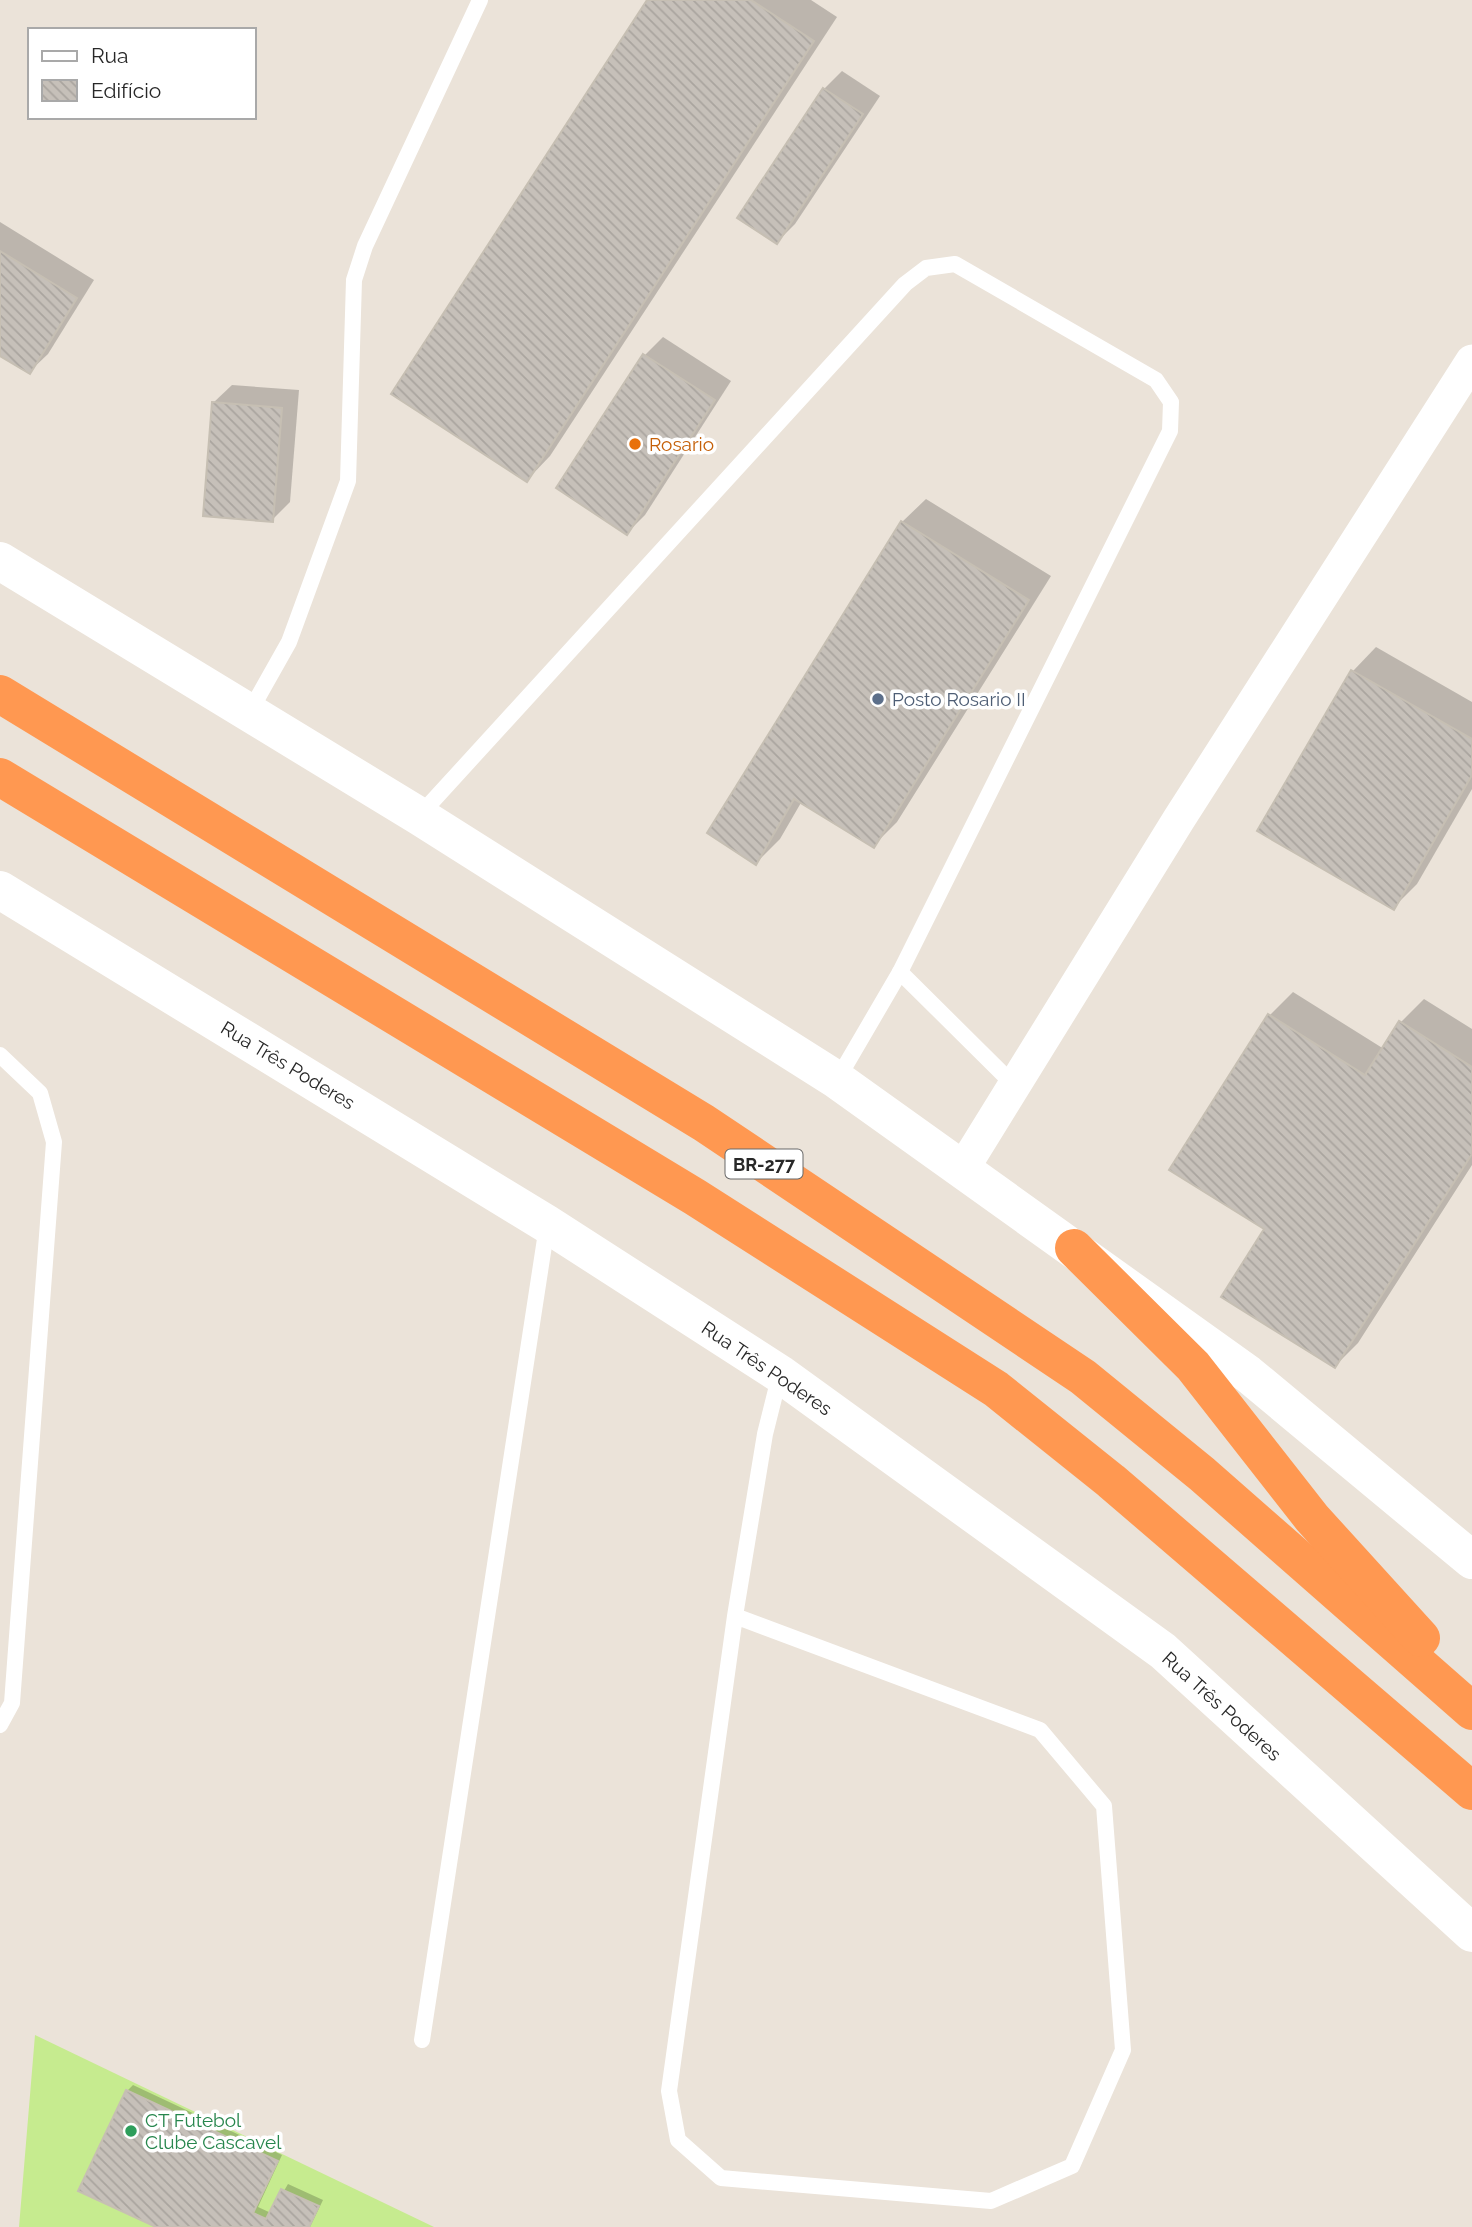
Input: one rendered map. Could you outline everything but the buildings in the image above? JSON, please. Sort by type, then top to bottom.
[{"type":"highway","name":"BR-277","points":[[0,694],[704,1123],[1083,1377],[1212,1482],[1472,1711]]},
{"type":"highway","points":[[0,777],[695,1197],[996,1389],[1111,1480],[1472,1791]]},
{"type":"highway","points":[[1074,1248],[1193,1366],[1312,1518],[1472,1693]]},
{"type":"street","points":[[962,1170],[1179,819],[1472,361]]},
{"type":"street","points":[[0,561],[419,816],[837,1080],[1248,1374],[1472,1560]]},
{"type":"street","name":"Rua Três Poderes","points":[[0,890],[547,1224],[780,1374],[1163,1651],[1472,1933]]},
{"type":"lane","points":[[249,713],[289,642],[348,481],[354,280],[365,246],[480,0]]},
{"type":"lane","points":[[419,816],[905,284],[926,268],[955,264],[1156,380],[1171,402],[1170,431],[900,972],[837,1080]]},
{"type":"lane","points":[[900,972],[1014,1085]]},
{"type":"lane","points":[[0,1055],[40,1093],[54,1142],[12,1703],[0,1725]]},
{"type":"lane","points":[[422,2040],[547,1224]]},
{"type":"lane","points":[[735,1616],[1040,1730],[1104,1806],[1123,2049],[1072,2166],[991,2201],[721,2178],[678,2140],[669,2091],[735,1616],[765,1434],[780,1374]]},
{"type":"green space","name":"CT Futebol Clube Cascavel","points":[[35,2035],[434,2227],[19,2227]]},
{"type":"place","name":"Rosario","points":[[635,444]]},
{"type":"place","name":"Posto Rosario II","points":[[878,699]]},
{"type":"place","name":"CT Futebol Clube Cascavel","points":[[131,2131]]}]
